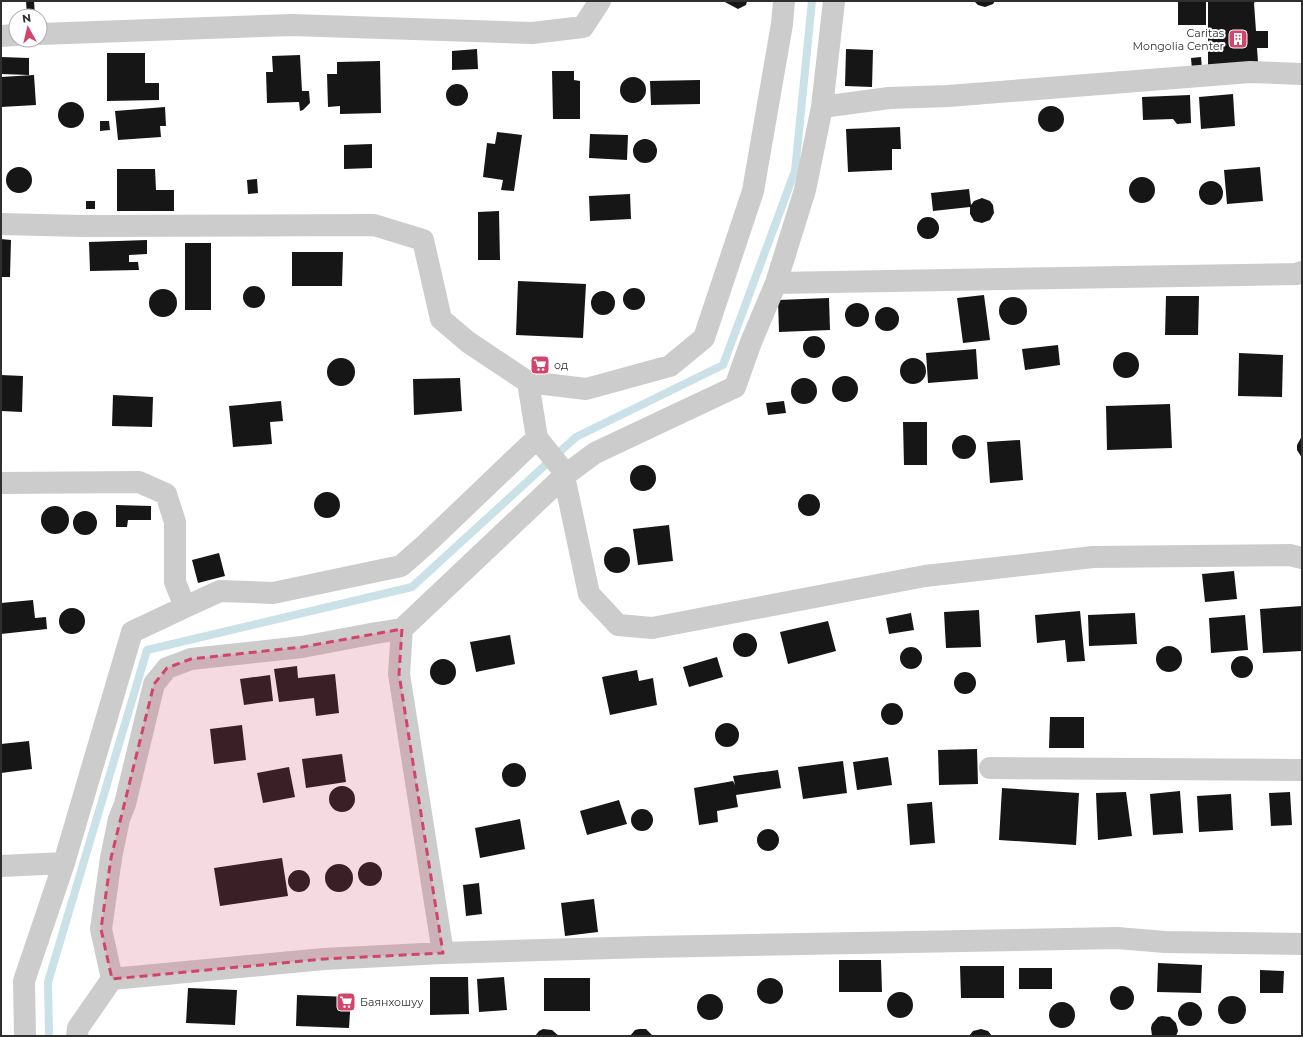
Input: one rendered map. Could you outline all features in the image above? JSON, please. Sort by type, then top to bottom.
[{"type":"street","points":[[48,34],[292,25],[532,33],[583,27],[600,1]]},
{"type":"street","points":[[1,224],[82,226],[374,225],[422,240],[441,319],[468,342],[528,382],[586,389],[670,366],[704,338],[753,192],[782,24],[784,1]]},
{"type":"street","points":[[77,1036],[78,1028],[112,979],[102,929],[111,858],[119,819],[125,804],[154,684],[167,668],[191,660],[302,648],[402,629],[562,472],[595,453],[736,387],[751,342],[776,282],[805,190],[822,106],[834,1]]},
{"type":"street","points":[[822,106],[889,98],[955,95],[1242,73],[1302,74]]},
{"type":"street","points":[[776,282],[1296,274],[1302,272]]},
{"type":"street","points":[[528,382],[540,443],[562,472],[589,594],[618,625],[652,628],[925,576],[1093,557],[1290,555],[1302,558]]},
{"type":"street","points":[[25,1036],[24,981],[64,863],[132,632],[220,591],[273,593],[401,566],[540,443]]},
{"type":"street","points":[[1,483],[139,482],[166,494],[175,522],[176,582],[185,607]]},
{"type":"street","points":[[402,629],[399,674],[443,953]]},
{"type":"street","points":[[990,768],[1302,770]]},
{"type":"street","points":[[1,866],[64,863]]},
{"type":"street","points":[[112,979],[324,959],[443,953],[656,947],[1117,938],[1165,942],[1302,944]]},
{"type":"highlighted area","points":[[402,629],[399,674],[443,953],[324,959],[112,979],[101,929],[111,858],[154,684],[167,668],[191,659],[302,647]]},
{"type":"building","points":[[26,1],[34,1],[34,8],[26,8]]},
{"type":"building","points":[[723,1],[747,1],[746,5],[738,9]]},
{"type":"building","points":[[974,1],[995,1],[993,4],[985,7],[978,5]]},
{"type":"building","points":[[1178,1],[1206,1],[1206,25],[1178,25]]},
{"type":"building","name":"Caritas Mongolia Center","points":[[1208,1],[1256,1],[1254,3],[1256,31],[1268,31],[1268,48],[1257,48],[1258,62],[1208,65]]},
{"type":"building","points":[[477,49],[478,69],[452,70],[452,51]]},
{"type":"building","points":[[846,49],[873,50],[872,87],[845,86]]},
{"type":"building","points":[[107,53],[145,53],[145,83],[159,83],[159,100],[107,101]]},
{"type":"building","points":[[300,55],[302,91],[309,91],[310,103],[300,111],[299,102],[267,103],[266,72],[273,72],[272,56]]},
{"type":"building","points":[[1,57],[29,58],[29,75],[1,74]]},
{"type":"building","points":[[1201,57],[1202,69],[1192,70],[1191,58]]},
{"type":"building","points":[[380,61],[381,113],[340,114],[340,106],[328,107],[327,74],[337,74],[337,62]]},
{"type":"building","points":[[552,71],[574,71],[574,80],[580,81],[580,119],[553,119]]},
{"type":"building","points":[[34,75],[36,105],[1,107],[1,77]]},
{"type":"building","points":[[633,77],[642,81],[646,90],[642,99],[633,103],[624,99],[620,90],[624,81]]},
{"type":"building","points":[[700,80],[700,104],[651,105],[650,81]]},
{"type":"building","points":[[457,84],[465,87],[468,95],[465,103],[457,106],[449,103],[446,95],[449,87]]},
{"type":"building","points":[[1233,94],[1235,126],[1201,129],[1199,97]]},
{"type":"building","points":[[1190,95],[1191,123],[1177,124],[1173,119],[1143,120],[1142,97]]},
{"type":"building","points":[[71,102],[80,106],[84,115],[80,124],[71,128],[62,124],[58,115],[62,106]]},
{"type":"building","points":[[1051,106],[1060,110],[1064,119],[1060,128],[1051,132],[1042,128],[1038,119],[1042,110]]},
{"type":"building","points":[[165,107],[166,126],[160,126],[161,137],[118,140],[115,111]]},
{"type":"building","points":[[100,121],[109,121],[110,130],[100,131]]},
{"type":"building","points":[[900,127],[901,149],[892,149],[892,170],[848,172],[846,129]]},
{"type":"building","points":[[497,132],[522,135],[514,191],[501,190],[503,180],[483,177],[487,143],[495,144]]},
{"type":"building","points":[[590,134],[628,135],[627,160],[589,158]]},
{"type":"building","points":[[645,139],[653,143],[657,151],[653,159],[645,163],[637,159],[633,151],[637,143]]},
{"type":"building","points":[[372,144],[372,168],[344,169],[344,145]]},
{"type":"building","points":[[19,167],[28,171],[32,180],[28,189],[19,193],[10,189],[6,180],[10,171]]},
{"type":"building","points":[[1260,167],[1263,201],[1227,204],[1224,170]]},
{"type":"building","points":[[117,169],[155,169],[156,190],[174,190],[174,211],[117,211]]},
{"type":"building","points":[[1142,177],[1151,181],[1155,190],[1151,199],[1142,203],[1133,199],[1129,190],[1133,181]]},
{"type":"building","points":[[257,179],[258,193],[248,194],[247,180]]},
{"type":"building","points":[[1211,181],[1220,184],[1223,193],[1220,202],[1211,205],[1202,202],[1199,193],[1202,184]]},
{"type":"building","points":[[969,189],[971,205],[974,201],[982,198],[990,201],[993,205],[994,213],[990,220],[982,223],[974,221],[970,214],[970,207],[933,211],[931,193]]},
{"type":"building","points":[[630,194],[631,219],[590,221],[589,196]]},
{"type":"building","points":[[86,201],[95,201],[95,209],[86,209]]},
{"type":"building","points":[[499,211],[500,260],[478,260],[478,212]]},
{"type":"building","points":[[928,217],[936,220],[939,228],[936,236],[928,239],[920,236],[917,228],[920,220]]},
{"type":"building","points":[[1,239],[11,240],[10,277],[1,277]]},
{"type":"building","points":[[147,240],[147,254],[129,255],[129,262],[138,262],[139,270],[90,271],[89,242]]},
{"type":"building","points":[[185,243],[211,243],[211,310],[185,310]]},
{"type":"building","points":[[292,252],[343,252],[342,286],[292,286]]},
{"type":"building","points":[[518,281],[586,284],[583,338],[516,335]]},
{"type":"building","points":[[254,286],[262,289],[265,297],[262,305],[254,308],[246,305],[243,297],[246,289]]},
{"type":"building","points":[[634,288],[642,291],[645,299],[642,307],[634,310],[626,307],[623,299],[626,291]]},
{"type":"building","points":[[163,289],[173,293],[177,303],[173,313],[163,317],[153,313],[149,303],[153,293]]},
{"type":"building","points":[[603,291],[611,295],[615,303],[611,311],[603,315],[595,311],[591,303],[595,295]]},
{"type":"building","points":[[984,295],[990,340],[963,343],[957,298]]},
{"type":"building","points":[[1166,296],[1199,296],[1198,335],[1165,335]]},
{"type":"building","points":[[1013,297],[1023,301],[1027,311],[1023,321],[1013,325],[1003,321],[999,311],[1003,301]]},
{"type":"building","points":[[829,298],[830,330],[779,332],[778,300]]},
{"type":"building","points":[[857,303],[862,304],[868,310],[868,320],[862,326],[857,327],[852,326],[846,320],[845,315],[846,310],[852,304]]},
{"type":"building","points":[[887,307],[892,308],[898,314],[898,324],[892,330],[887,331],[882,330],[876,324],[875,319],[876,314],[882,308]]},
{"type":"building","points":[[814,336],[822,339],[825,347],[822,355],[814,358],[806,355],[803,347],[806,339]]},
{"type":"building","points":[[1058,345],[1060,365],[1025,370],[1022,349]]},
{"type":"building","points":[[976,349],[978,379],[928,383],[926,353]]},
{"type":"building","points":[[1126,352],[1135,356],[1139,365],[1135,374],[1126,378],[1117,374],[1113,365],[1117,356]]},
{"type":"building","points":[[1239,353],[1283,355],[1282,397],[1238,396]]},
{"type":"building","points":[[341,358],[351,362],[355,372],[351,382],[341,386],[331,382],[327,372],[331,362]]},
{"type":"building","points":[[913,358],[922,362],[926,371],[922,380],[913,384],[904,380],[900,371],[904,362]]},
{"type":"building","points":[[1,375],[23,376],[22,412],[1,411]]},
{"type":"building","points":[[845,376],[854,380],[858,389],[854,398],[845,402],[836,398],[832,389],[836,380]]},
{"type":"building","points":[[460,378],[462,411],[414,415],[413,379]]},
{"type":"building","points":[[804,378],[813,382],[817,391],[813,400],[804,404],[795,400],[791,391],[795,382]]},
{"type":"building","points":[[113,395],[153,397],[152,427],[112,426]]},
{"type":"building","points":[[281,401],[283,421],[270,422],[272,444],[233,447],[229,406]]},
{"type":"building","points":[[784,401],[786,413],[768,415],[766,403]]},
{"type":"building","points":[[1170,404],[1172,448],[1107,450],[1106,406]]},
{"type":"building","points":[[903,422],[927,422],[927,465],[904,465]]},
{"type":"building","points":[[964,435],[973,438],[976,447],[973,456],[964,459],[955,456],[952,447],[955,438]]},
{"type":"building","points":[[1302,436],[1302,458],[1297,450],[1297,445]]},
{"type":"building","points":[[1020,440],[1023,480],[990,483],[987,442]]},
{"type":"building","points":[[643,465],[652,469],[656,478],[652,487],[643,491],[634,487],[630,478],[634,469]]},
{"type":"building","points":[[327,492],[336,496],[340,505],[336,514],[327,518],[318,514],[314,505],[318,496]]},
{"type":"building","points":[[809,494],[817,497],[820,505],[817,513],[809,516],[801,513],[798,505],[801,497]]},
{"type":"building","points":[[116,505],[151,506],[151,520],[128,520],[127,527],[116,527]]},
{"type":"building","points":[[55,506],[65,510],[69,520],[65,530],[55,534],[45,530],[41,520],[45,510]]},
{"type":"building","points":[[85,511],[94,514],[97,523],[94,532],[85,535],[76,532],[73,523],[76,514]]},
{"type":"building","points":[[669,525],[673,561],[638,565],[633,529]]},
{"type":"building","points":[[617,547],[626,551],[630,560],[626,569],[617,573],[608,569],[604,560],[608,551]]},
{"type":"building","points":[[219,553],[225,576],[198,583],[192,560]]},
{"type":"building","points":[[1234,571],[1237,599],[1205,602],[1202,574]]},
{"type":"building","points":[[33,600],[35,618],[46,617],[47,629],[1,634],[1,603]]},
{"type":"building","points":[[1302,606],[1302,651],[1263,653],[1260,609]]},
{"type":"building","points":[[72,608],[81,612],[85,621],[81,630],[72,634],[63,630],[59,621],[63,612]]},
{"type":"building","points":[[979,610],[981,647],[946,648],[944,612]]},
{"type":"building","points":[[1080,611],[1085,661],[1067,662],[1065,640],[1037,643],[1035,615]]},
{"type":"building","points":[[911,613],[914,630],[889,634],[886,618]]},
{"type":"building","points":[[1135,613],[1137,644],[1089,646],[1088,615]]},
{"type":"building","points":[[1245,615],[1248,650],[1211,653],[1209,618]]},
{"type":"building","points":[[828,621],[836,651],[788,664],[780,632]]},
{"type":"building","points":[[745,633],[750,634],[756,640],[756,650],[750,656],[745,657],[740,656],[734,650],[733,645],[734,640],[740,634]]},
{"type":"building","points":[[510,635],[515,664],[476,672],[470,642]]},
{"type":"building","points":[[1169,646],[1178,650],[1182,659],[1178,668],[1169,672],[1160,668],[1156,659],[1160,650]]},
{"type":"building","points":[[911,647],[919,650],[922,658],[919,666],[911,669],[903,666],[900,658],[903,650]]},
{"type":"building","points":[[1242,656],[1250,659],[1253,667],[1250,675],[1242,678],[1234,675],[1231,667],[1234,659]]},
{"type":"building","points":[[717,657],[723,677],[689,687],[683,667]]},
{"type":"building","points":[[443,659],[452,663],[456,672],[452,681],[443,685],[434,681],[430,672],[434,663]]},
{"type":"building","points":[[297,666],[298,678],[335,674],[339,713],[316,716],[314,698],[279,702],[274,669]]},
{"type":"building","points":[[637,670],[639,681],[653,678],[657,705],[610,715],[602,677]]},
{"type":"building","points":[[965,672],[973,675],[976,683],[973,691],[965,694],[957,691],[954,683],[957,675]]},
{"type":"building","points":[[270,675],[273,701],[244,705],[240,679]]},
{"type":"building","points":[[892,703],[900,706],[903,714],[900,722],[892,725],[884,722],[881,714],[884,706]]},
{"type":"building","points":[[1050,717],[1084,717],[1084,748],[1049,748]]},
{"type":"building","points":[[727,723],[735,727],[739,735],[735,743],[727,747],[719,743],[715,735],[719,727]]},
{"type":"building","points":[[242,725],[246,760],[214,764],[210,729]]},
{"type":"building","points":[[29,741],[32,769],[1,773],[1,744]]},
{"type":"building","points":[[977,749],[978,784],[939,785],[938,750]]},
{"type":"building","points":[[342,754],[346,782],[306,788],[302,759]]},
{"type":"building","points":[[888,757],[892,785],[857,790],[853,762]]},
{"type":"building","points":[[843,761],[847,793],[803,799],[798,767]]},
{"type":"building","points":[[514,763],[523,766],[526,775],[523,784],[514,787],[505,784],[502,775],[505,766]]},
{"type":"building","points":[[289,767],[295,797],[263,803],[257,773]]},
{"type":"building","points":[[778,770],[781,788],[736,795],[738,807],[717,811],[718,822],[699,825],[694,788],[733,781],[735,785],[733,776]]},
{"type":"building","points":[[342,786],[351,790],[355,799],[351,808],[342,812],[333,808],[329,799],[333,790]]},
{"type":"building","points":[[1002,788],[1079,793],[1076,845],[999,840]]},
{"type":"building","points":[[1180,791],[1183,833],[1153,835],[1150,794]]},
{"type":"building","points":[[1126,792],[1132,836],[1098,840],[1096,793]]},
{"type":"building","points":[[1290,792],[1292,825],[1271,826],[1269,793]]},
{"type":"building","points":[[1231,794],[1233,830],[1199,832],[1197,796]]},
{"type":"building","points":[[619,800],[627,824],[587,835],[580,811]]},
{"type":"building","points":[[932,802],[935,843],[910,845],[907,804]]},
{"type":"building","points":[[642,809],[650,812],[653,820],[650,828],[642,831],[634,828],[631,820],[634,812]]},
{"type":"building","points":[[520,819],[525,849],[480,858],[475,828]]},
{"type":"building","points":[[768,829],[776,832],[779,840],[776,848],[768,851],[760,848],[757,840],[760,832]]},
{"type":"building","points":[[282,858],[288,896],[220,906],[214,868]]},
{"type":"building","points":[[370,862],[379,865],[382,874],[379,883],[370,886],[361,883],[358,874],[361,865]]},
{"type":"building","points":[[339,864],[349,868],[353,878],[349,888],[339,892],[329,888],[325,878],[329,868]]},
{"type":"building","points":[[295,870],[303,870],[310,877],[310,885],[303,892],[295,892],[288,885],[288,877]]},
{"type":"building","points":[[479,883],[482,914],[466,916],[463,885]]},
{"type":"building","points":[[594,899],[598,932],[565,936],[561,903]]},
{"type":"building","points":[[839,960],[881,960],[882,992],[839,992]]},
{"type":"building","points":[[1158,963],[1202,965],[1201,993],[1157,992]]},
{"type":"building","points":[[960,966],[1004,966],[1004,998],[961,998]]},
{"type":"building","points":[[1019,968],[1052,968],[1052,989],[1019,989]]},
{"type":"building","points":[[1260,970],[1284,971],[1283,993],[1260,993]]},
{"type":"building","points":[[430,977],[468,977],[469,1014],[430,1015]]},
{"type":"building","points":[[504,977],[507,1010],[479,1012],[477,979]]},
{"type":"building","points":[[544,978],[590,978],[590,1011],[544,1011]]},
{"type":"building","points":[[770,978],[779,982],[783,991],[779,1000],[770,1004],[761,1000],[757,991],[761,982]]},
{"type":"building","points":[[1117,986],[1127,986],[1134,993],[1134,1003],[1127,1010],[1117,1010],[1110,1003],[1110,993]]},
{"type":"building","points":[[188,988],[237,990],[235,1025],[186,1023]]},
{"type":"building","points":[[900,992],[909,996],[913,1005],[909,1014],[900,1018],[891,1014],[887,1005],[891,996]]},
{"type":"building","points":[[710,994],[719,998],[723,1007],[719,1016],[710,1020],[701,1016],[697,1007],[701,998]]},
{"type":"building","points":[[297,995],[351,997],[349,1028],[296,1026]]},
{"type":"building","points":[[1232,996],[1242,1000],[1246,1010],[1242,1020],[1232,1024],[1222,1020],[1218,1010],[1222,1000]]},
{"type":"building","points":[[1062,1002],[1071,1006],[1075,1015],[1071,1024],[1062,1028],[1053,1024],[1049,1015],[1053,1006]]},
{"type":"building","points":[[1190,1002],[1198,1006],[1202,1014],[1198,1022],[1190,1026],[1182,1022],[1178,1014],[1182,1006]]},
{"type":"building","points":[[1158,1017],[1170,1017],[1176,1023],[1178,1031],[1176,1036],[1152,1036],[1152,1024]]},
{"type":"building","points":[[543,1029],[552,1030],[559,1036],[535,1036]]},
{"type":"building","points":[[646,1029],[653,1036],[630,1036],[635,1030]]},
{"type":"building","points":[[981,1029],[988,1031],[992,1036],[969,1036],[973,1031]]},
{"type":"waterway","points":[[49,1036],[48,982],[147,650],[412,587],[576,437],[723,365],[795,171],[812,1]]},
{"type":"place","name":"Caritas Mongolia Center","points":[[1238,39]]},
{"type":"place","name":"од","points":[[540,365]]},
{"type":"place","name":"Баянхошуу","points":[[346,1002]]}]
